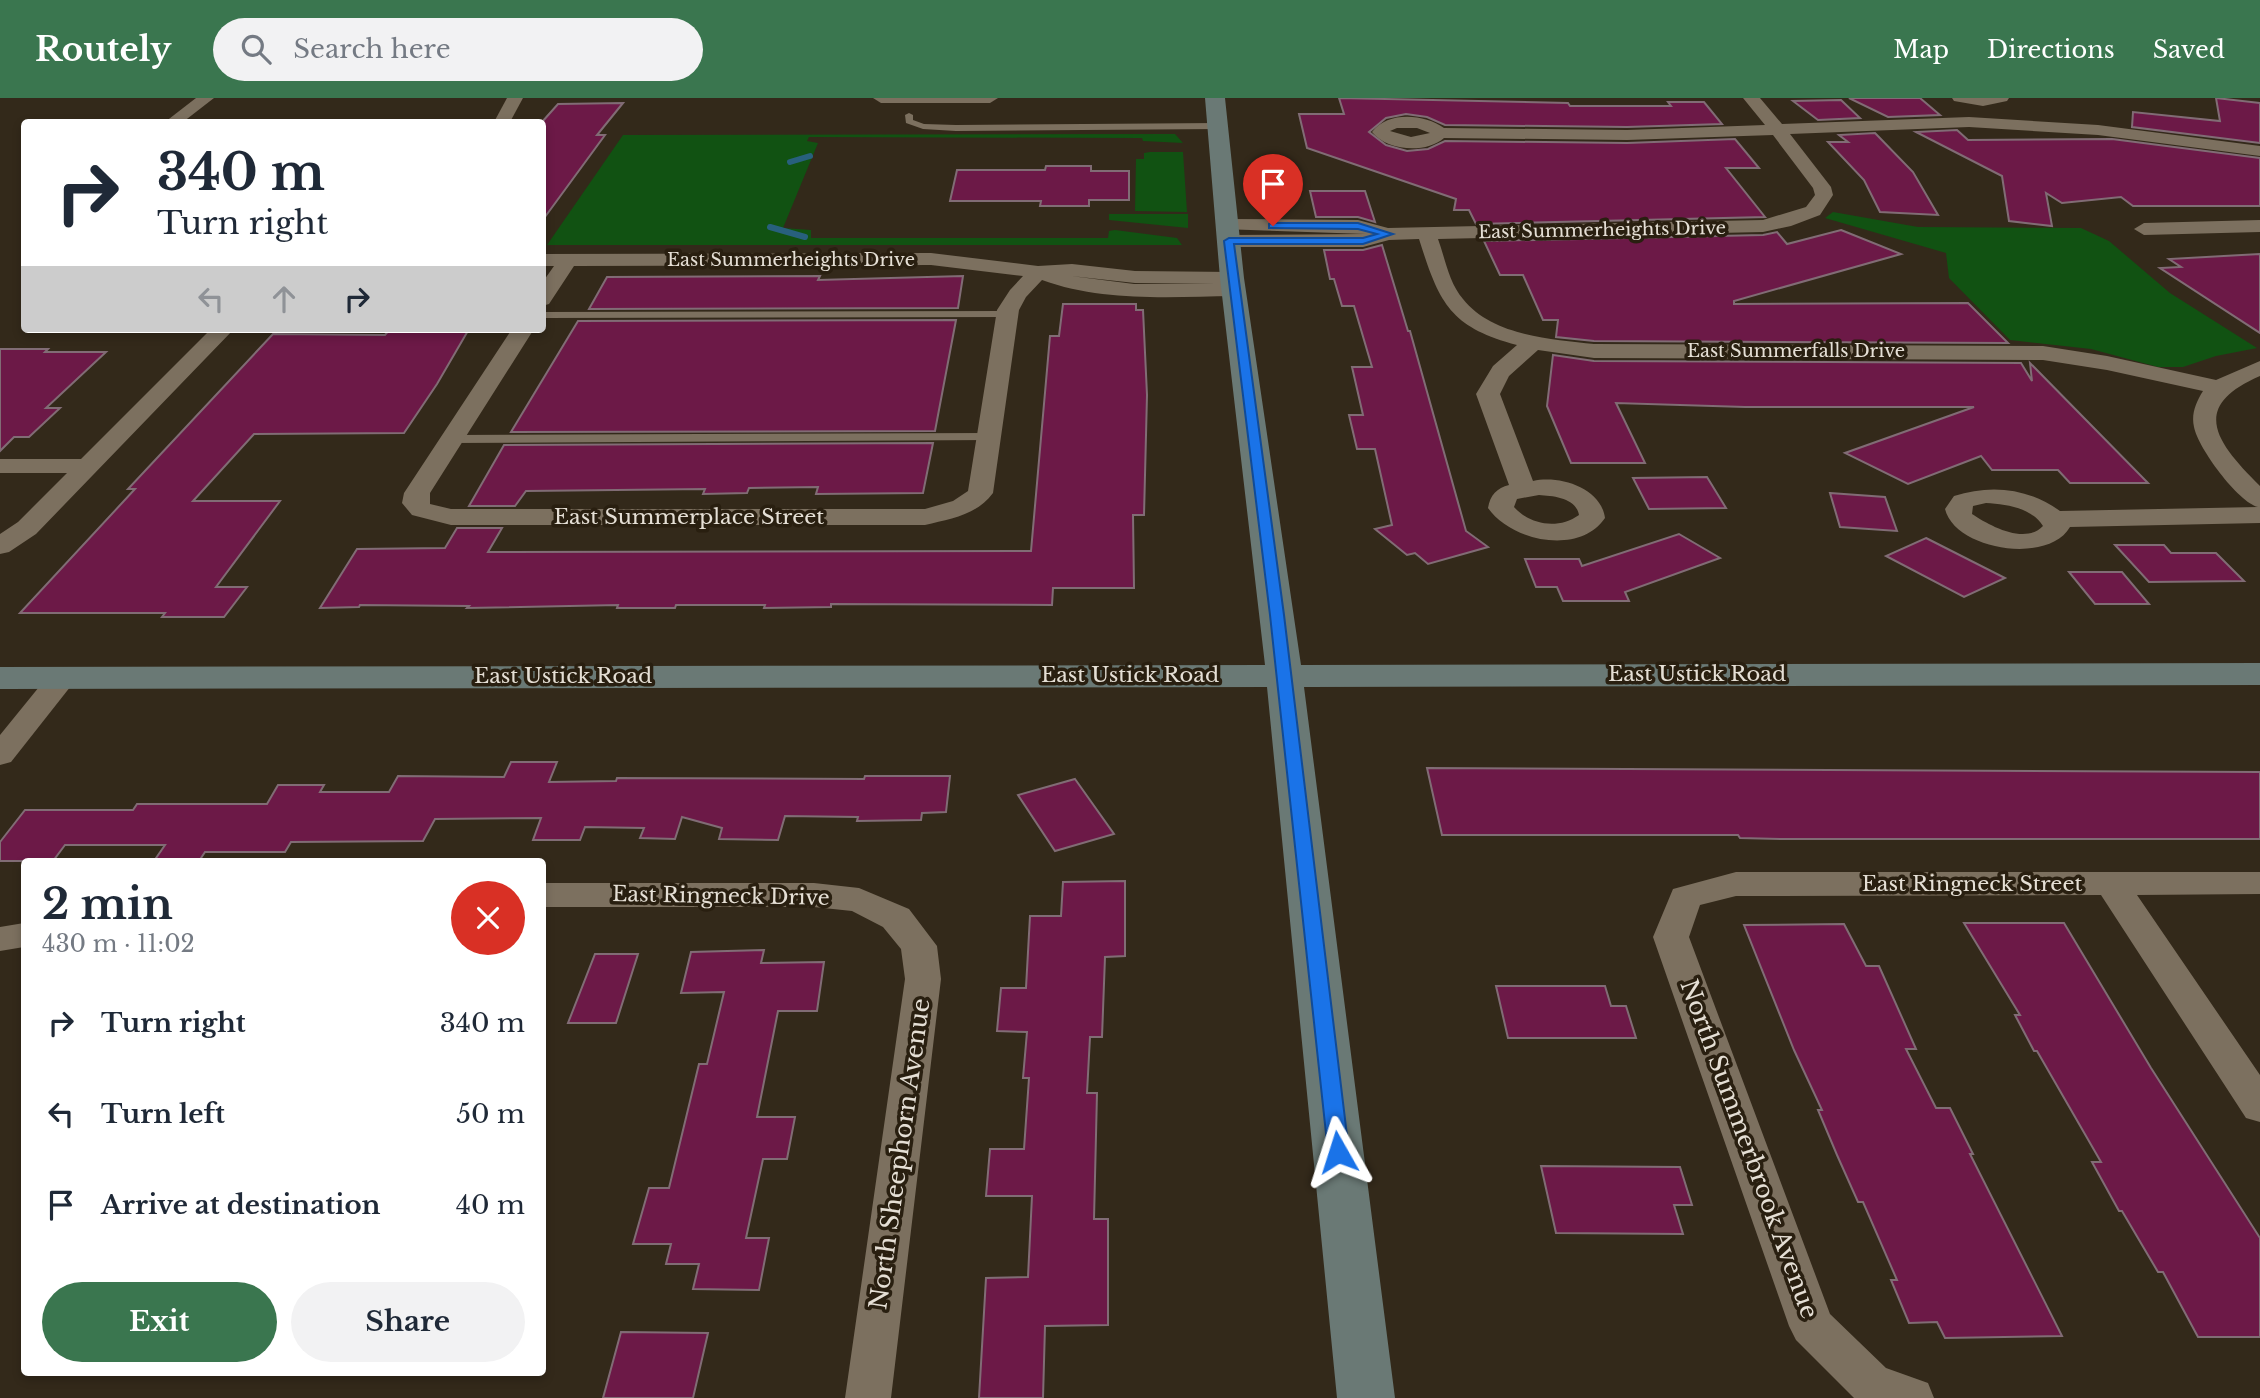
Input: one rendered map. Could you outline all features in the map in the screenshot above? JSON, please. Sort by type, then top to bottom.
[{"type":"main road","points":[[1215,98],[1233,284],[1284,675],[1366,1398]]},
{"type":"main road","name":"East Ustick Road","points":[[0,678],[2260,674]]},
{"type":"street","points":[[177,119],[206,98]]},
{"type":"street","points":[[504,119],[515,98]]},
{"type":"street","points":[[881,98],[990,98]]},
{"type":"street","points":[[1751,98],[1779,130]]},
{"type":"street","points":[[1960,98],[1983,101],[2001,98]]},
{"type":"street","points":[[1983,101],[1993,123]]},
{"type":"street","points":[[1440,132],[1616,135],[1925,122],[1993,123],[2110,131],[2260,151]]},
{"type":"street","name":"East Summerheights Drive","points":[[1228,233],[1358,226],[1388,234],[1740,228],[1784,222],[1813,211],[1824,195],[1822,187],[1779,130]]},
{"type":"street","points":[[2144,229],[2260,226]]},
{"type":"street","name":"East Summerfalls Drive","points":[[1427,234],[1456,305],[1486,326],[1534,342],[1594,351],[2043,353],[2107,363],[2220,388]]},
{"type":"street","name":"East Summerheights Drive","points":[[546,260],[931,259],[1038,272],[1072,270],[1233,284]]},
{"type":"street","points":[[546,294],[567,261]]},
{"type":"street","points":[[989,437],[1007,314],[1017,294],[1038,272]]},
{"type":"street","points":[[0,546],[27,528],[219,333]]},
{"type":"street","points":[[452,439],[520,333]]},
{"type":"street","points":[[1523,488],[1488,394],[1492,380],[1534,342]]},
{"type":"street","points":[[2260,368],[2234,378],[2220,388],[2210,398],[2204,423],[2207,436],[2225,466],[2260,500]]},
{"type":"street","name":"East Summerplace Street","points":[[452,439],[417,493],[415,503],[421,510],[451,516],[865,518],[925,516],[957,509],[969,503],[980,493],[989,437]]},
{"type":"street","points":[[0,466],[89,466]]},
{"type":"street","points":[[2054,519],[2260,514]]},
{"type":"street","points":[[0,755],[63,677]]},
{"type":"street","points":[[2111,883],[2260,1107]]},
{"type":"street","name":"East Ringneck Street","points":[[1685,897],[1736,884],[2260,883]]},
{"type":"street","name":"East Ringneck Drive","points":[[546,895],[814,895],[859,900],[896,918]]},
{"type":"street","name":"North Summerbrook Avenue","points":[[1685,897],[1671,937],[1812,1326],[1890,1391]]},
{"type":"street","name":"North Sheephorn Avenue","points":[[868,1398],[923,979],[919,946],[896,918]]},
{"type":"street","points":[[0,939],[21,936]]},
{"type":"lane","points":[[909,115],[909,121],[923,126],[956,128],[1218,126]]},
{"type":"lane","points":[[546,315],[1007,314]]},
{"type":"lane","points":[[452,439],[989,437]]},
{"type":"green space","points":[[1175,134],[1183,143],[1143,141],[1142,138],[809,137],[807,141],[818,143],[783,228],[811,230],[811,238],[1108,238],[1109,231],[1115,230],[1177,238],[1182,245],[547,245],[623,135]]},
{"type":"green space","points":[[1183,152],[1187,212],[1135,211],[1136,159],[1144,159],[1144,153]]},
{"type":"green space","points":[[1833,212],[1918,227],[2081,228],[2109,241],[2170,293],[2257,348],[2216,356],[2183,367],[2158,367],[2091,349],[2010,340],[1949,278],[1946,253],[1825,218]]},
{"type":"green space","points":[[1109,214],[1188,214],[1188,228],[1109,220]]},
{"type":"building","points":[[1339,98],[1568,103],[1570,106],[1671,106],[1668,102],[1704,102],[1722,124],[1627,127],[1445,125],[1427,117],[1406,114],[1386,118],[1369,132],[1386,145],[1407,151],[1428,149],[1445,141],[1627,143],[1735,139],[1759,168],[1726,168],[1765,217],[1476,224],[1469,210],[1454,210],[1456,199],[1307,148],[1299,114],[1344,114]]},
{"type":"building","points":[[1849,98],[1920,98],[1940,115],[1888,117]]},
{"type":"building","points":[[2216,98],[2260,103],[2260,143],[2132,127],[2133,112],[2220,121]]},
{"type":"building","points":[[1841,100],[1860,118],[1818,120],[1793,101]]},
{"type":"building","points":[[623,103],[597,135],[605,135],[546,216],[545,119],[558,104]]},
{"type":"building","points":[[1957,130],[1968,140],[2112,139],[2260,158],[2260,206],[2133,206],[2121,197],[2062,203],[2046,193],[2052,226],[2009,221],[2002,176],[1916,132]]},
{"type":"building","points":[[1875,133],[1913,172],[1938,215],[1880,212],[1864,180],[1828,142],[1848,142],[1839,135]]},
{"type":"building","points":[[1046,166],[1091,166],[1091,171],[1129,171],[1129,200],[1089,200],[1089,206],[1040,206],[1041,201],[950,201],[957,170],[1045,170]]},
{"type":"building","points":[[1310,191],[1365,191],[1375,222],[1358,217],[1316,217]]},
{"type":"building","points":[[1841,230],[1901,254],[1734,301],[1734,304],[1968,303],[2008,343],[1594,341],[1556,337],[1558,320],[1543,320],[1523,275],[1500,275],[1484,241],[1763,235],[1777,232],[1787,244]]},
{"type":"building","points":[[1382,245],[1410,331],[1466,531],[1488,547],[1428,564],[1415,553],[1407,555],[1375,529],[1392,525],[1375,449],[1357,449],[1349,415],[1363,415],[1352,367],[1372,367],[1354,306],[1342,306],[1334,279],[1330,279],[1324,250],[1363,250]]},
{"type":"building","points":[[2260,254],[2260,333],[2160,268],[2181,267],[2169,259]]},
{"type":"building","points":[[820,276],[818,280],[963,276],[958,308],[589,309],[607,277]]},
{"type":"building","points":[[1063,304],[1136,304],[1136,310],[1143,310],[1147,395],[1144,515],[1133,515],[1134,588],[1053,588],[1052,605],[831,604],[831,607],[764,608],[765,605],[676,605],[675,608],[617,608],[618,605],[467,608],[469,606],[360,605],[320,608],[357,549],[445,548],[457,528],[502,528],[488,552],[1031,551],[1050,336],[1059,336]]},
{"type":"building","points":[[956,320],[935,431],[511,432],[578,321]]},
{"type":"building","points":[[467,333],[404,433],[254,434],[193,501],[280,501],[216,587],[247,587],[224,617],[162,617],[165,613],[20,613],[135,489],[128,489],[273,334]]},
{"type":"building","points":[[0,349],[106,352],[46,408],[60,408],[29,437],[14,437],[0,451]]},
{"type":"building","points":[[1553,355],[1594,361],[2021,363],[2032,381],[2030,363],[2148,483],[2070,483],[2058,470],[1992,470],[1981,456],[1908,484],[1845,453],[1974,407],[1745,407],[1616,403],[1645,463],[1571,463],[1547,406]]},
{"type":"building","points":[[933,443],[923,493],[816,494],[818,487],[749,488],[747,493],[703,494],[705,489],[526,491],[515,506],[469,506],[504,445]]},
{"type":"building","points":[[1707,477],[1726,508],[1649,509],[1633,478]]},
{"type":"building","points":[[1830,493],[1885,497],[1897,531],[1840,527]]},
{"type":"building","points":[[1679,534],[1720,558],[1625,592],[1629,601],[1563,601],[1557,587],[1536,587],[1525,559],[1579,559],[1582,566]]},
{"type":"building","points":[[1926,538],[2005,578],[1964,597],[1886,556]]},
{"type":"building","points":[[2115,545],[2164,545],[2171,553],[2216,553],[2244,581],[2149,582]]},
{"type":"building","points":[[2069,572],[2122,572],[2149,604],[2095,604]]},
{"type":"building","points":[[511,762],[557,762],[549,782],[616,781],[617,778],[864,779],[865,776],[950,776],[946,812],[922,813],[921,820],[857,821],[858,817],[785,816],[778,840],[719,839],[722,828],[682,817],[675,839],[640,838],[644,828],[585,827],[580,840],[533,840],[541,818],[435,819],[423,841],[291,842],[285,852],[205,852],[201,858],[156,858],[165,845],[65,845],[55,858],[0,861],[0,842],[25,810],[133,810],[137,804],[267,804],[278,785],[324,785],[320,792],[389,792],[398,776],[504,777]]},
{"type":"building","points":[[1427,768],[2260,772],[2260,839],[1782,839],[1740,838],[1738,835],[1442,835]]},
{"type":"building","points":[[1075,779],[1114,834],[1055,851],[1018,795]]},
{"type":"building","points":[[1125,881],[1125,956],[1105,957],[1102,1037],[1090,1037],[1087,1093],[1097,1093],[1094,1219],[1108,1219],[1108,1325],[1045,1326],[1043,1398],[979,1398],[986,1278],[1028,1277],[1032,1196],[986,1196],[990,1149],[1024,1149],[1029,1078],[1023,1078],[1027,1032],[997,1031],[1001,988],[1026,988],[1030,916],[1061,916],[1063,882]]},
{"type":"building","points":[[1964,923],[2064,923],[2151,1068],[2260,1238],[2260,1337],[2198,1337],[2163,1272],[2158,1272],[2122,1211],[2119,1211],[2092,1162],[2101,1162],[2037,1051],[2034,1051],[2015,1015],[2020,1015]]},
{"type":"building","points":[[1844,924],[1866,966],[1879,966],[1916,1049],[1906,1049],[1936,1108],[1950,1108],[1973,1154],[1970,1154],[2062,1336],[1945,1338],[1937,1322],[1909,1323],[1891,1280],[1897,1280],[1863,1202],[1858,1202],[1837,1155],[1818,1110],[1822,1110],[1794,1050],[1744,925]]},
{"type":"building","points":[[764,950],[761,963],[824,962],[817,1011],[778,1011],[757,1117],[795,1117],[787,1159],[763,1159],[746,1238],[769,1238],[759,1290],[693,1289],[699,1264],[666,1264],[671,1244],[633,1244],[649,1188],[669,1188],[699,1064],[707,1064],[724,992],[681,993],[691,952]]},
{"type":"building","points":[[595,954],[638,954],[616,1023],[568,1023]]},
{"type":"building","points":[[1496,986],[1605,986],[1611,1006],[1626,1006],[1636,1038],[1508,1038]]},
{"type":"building","points":[[1541,1166],[1680,1167],[1692,1205],[1674,1205],[1683,1234],[1556,1233]]},
{"type":"building","points":[[621,1332],[708,1333],[693,1398],[603,1398]]},
{"type":"waterway","points":[[790,162],[810,156]]},
{"type":"waterway","points":[[770,227],[805,237]]},
{"type":"route","points":[[1273,226],[1358,226],[1388,234],[1363,241],[1229,241],[1277,615],[1338,1152]]}]
